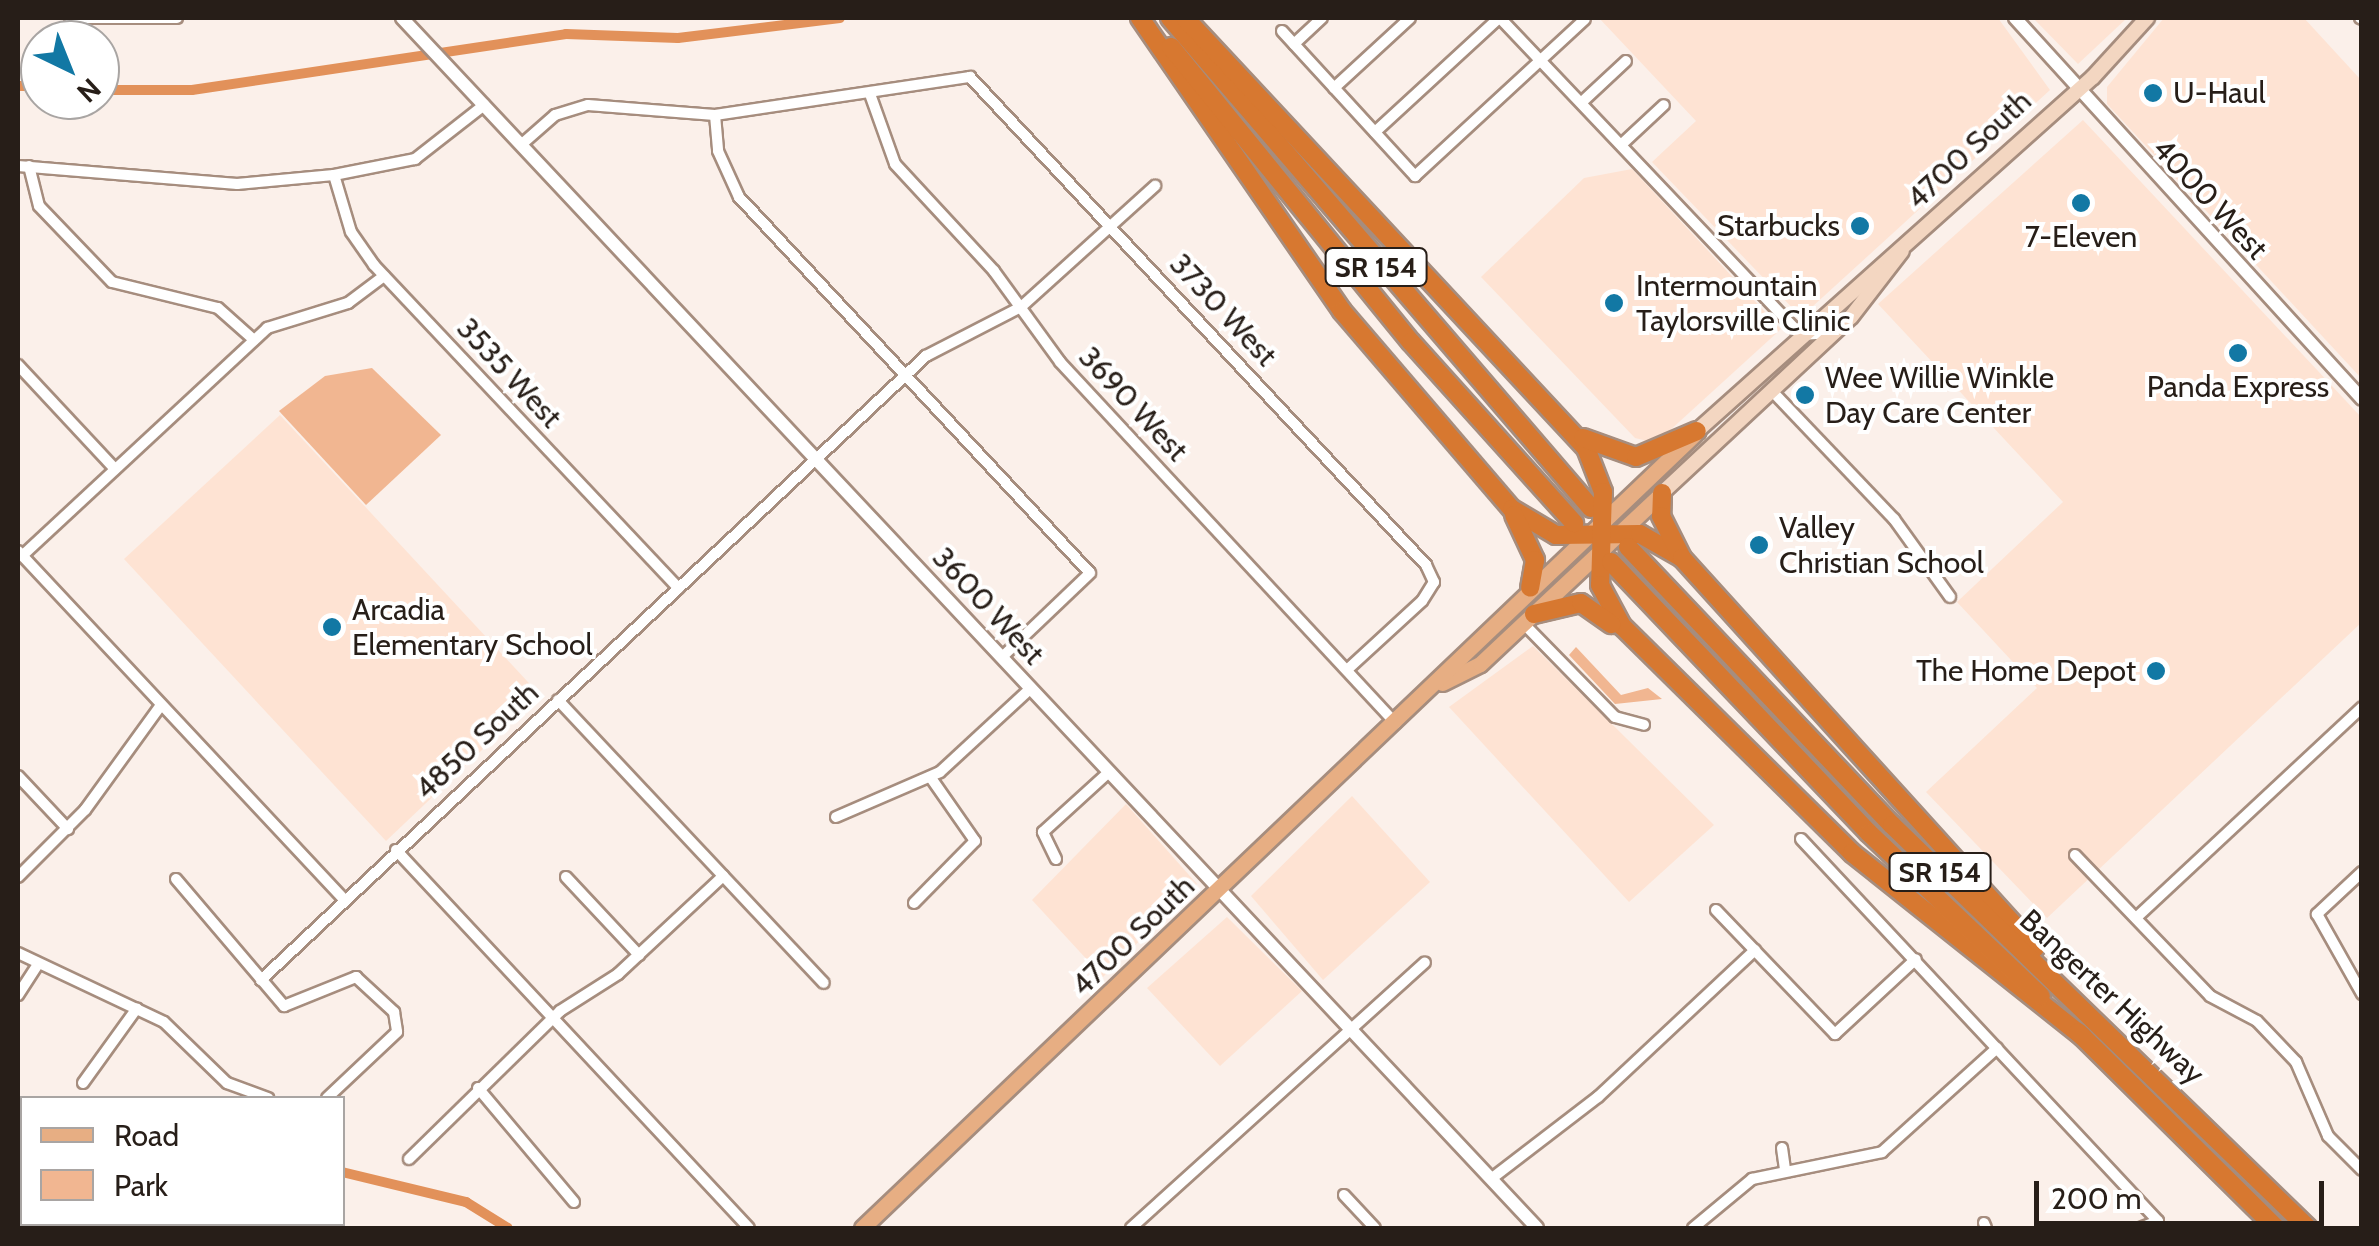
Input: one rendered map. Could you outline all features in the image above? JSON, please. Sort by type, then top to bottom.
[{"type":"highway","points":[[1143,18],[1342,310],[1506,502],[1536,560],[1530,588]]},
{"type":"highway","name":"Bangerter Highway","points":[[1143,18],[1411,342],[1867,800],[2308,1228]]},
{"type":"highway","name":"Bangerter Highway","points":[[1170,18],[1602,535],[1869,833],[2276,1228]]},
{"type":"highway","points":[[1185,18],[1566,424],[1599,472],[1605,600],[1640,645]]},
{"type":"highway","points":[[1566,424],[1628,458],[1697,431]]},
{"type":"highway","points":[[1662,494],[1661,516],[1682,558],[2090,1013]]},
{"type":"highway","points":[[1506,502],[1546,531],[1602,535],[1682,558]]},
{"type":"highway","points":[[1529,619],[1586,604],[1640,645],[1852,853],[2083,1037]]},
{"type":"main road","name":"4700 South","points":[[1442,683],[1529,619],[1697,431],[1800,334],[1902,250],[2146,18]]},
{"type":"main road","name":"4700 South","points":[[862,1228],[1442,683],[1530,588],[1662,494],[1838,329],[1902,250]]},
{"type":"street","points":[[70,18],[177,18]]},
{"type":"street","name":"3600 West","points":[[402,18],[1537,1228]]},
{"type":"street","points":[[1294,44],[1322,18]]},
{"type":"street","points":[[1334,88],[1410,18]]},
{"type":"street","points":[[1375,132],[1500,18],[1800,334]]},
{"type":"street","points":[[1282,32],[1415,176],[1585,18]]},
{"type":"street","name":"4000 West","points":[[2015,18],[2074,90],[2362,399]]},
{"type":"street","points":[[1582,102],[1626,61]]},
{"type":"street","name":"3730 West","points":[[870,94],[970,77],[1434,582],[1348,670]]},
{"type":"street","points":[[522,144],[555,116],[588,105],[715,115],[870,94]]},
{"type":"street","name":"3690 West","points":[[870,94],[896,164],[1021,308],[1060,362],[1397,724]]},
{"type":"street","points":[[254,340],[218,308],[112,282],[39,206],[23,166],[237,184],[334,174],[415,159],[484,104]]},
{"type":"street","points":[[1622,144],[1664,104]]},
{"type":"street","points":[[715,115],[730,184],[1090,573],[1002,657]]},
{"type":"street","name":"3535 West","points":[[334,174],[352,232],[384,276],[678,588]]},
{"type":"street","name":"4850 South","points":[[261,980],[906,374],[1021,308],[1155,186]]},
{"type":"street","points":[[344,901],[20,553],[254,340],[278,322],[348,303],[384,276]]},
{"type":"street","points":[[1800,334],[1838,329]]},
{"type":"street","points":[[1791,373],[1800,334]]},
{"type":"street","points":[[18,365],[115,470]]},
{"type":"street","points":[[1772,391],[1894,518],[1950,597]]},
{"type":"street","points":[[1529,619],[1615,717],[1644,725]]},
{"type":"street","points":[[836,817],[931,778],[1030,688]]},
{"type":"street","points":[[558,700],[824,983]]},
{"type":"street","points":[[18,877],[68,829],[162,705]]},
{"type":"street","points":[[2136,918],[2362,707]]},
{"type":"street","points":[[1056,859],[1043,832],[1109,772]]},
{"type":"street","points":[[18,776],[68,829]]},
{"type":"street","points":[[914,902],[975,841],[931,778]]},
{"type":"street","points":[[1801,838],[2158,1222],[2140,1228]]},
{"type":"street","points":[[396,850],[744,1227]]},
{"type":"street","points":[[2075,855],[2210,996],[2257,1021],[2302,1069],[2328,1136],[2362,1170]]},
{"type":"street","points":[[2362,872],[2316,914],[2362,994]]},
{"type":"street","points":[[409,1159],[552,1020],[639,955],[723,876]]},
{"type":"street","points":[[566,877],[639,955]]},
{"type":"street","points":[[176,879],[290,1009],[356,977],[399,1019],[392,1037],[328,1096]]},
{"type":"street","points":[[1716,910],[1836,1034],[1916,959]]},
{"type":"street","points":[[1491,1179],[1598,1096],[1755,950]]},
{"type":"street","points":[[18,954],[37,966],[136,1008],[180,1033],[235,1089],[261,1096]]},
{"type":"street","points":[[1131,1228],[1347,1026],[1426,962]]},
{"type":"street","points":[[18,995],[37,966]]},
{"type":"street","points":[[82,1082],[136,1008]]},
{"type":"street","points":[[1693,1228],[1744,1184],[1785,1170],[1844,1167],[1882,1152],[1997,1048]]},
{"type":"street","points":[[478,1088],[574,1202]]},
{"type":"street","points":[[1782,1148],[1785,1170]]},
{"type":"street","points":[[1344,1195],[1374,1228]]},
{"type":"shaded area","points":[[1599,18],[1998,18],[2050,90],[1801,317],[1652,162],[1696,121]]},
{"type":"shaded area","points":[[2033,18],[2127,18],[2078,64]]},
{"type":"shaded area","points":[[2164,18],[2304,18],[2361,80],[2361,378],[2107,104],[2107,87]]},
{"type":"shaded area","points":[[2083,120],[2361,417],[2361,623],[2047,918],[1926,792],[2037,688],[1957,602],[2063,502],[1878,304]]},
{"type":"shaded area","points":[[1632,169],[1781,329],[1656,443],[1635,438],[1481,277],[1584,178]]},
{"type":"shaded area","name":"Arcadia Elementary School","points":[[280,415],[540,695],[386,841],[124,559]]},
{"type":"shaded area","points":[[1533,646],[1714,825],[1629,902],[1449,707]]},
{"type":"shaded area","points":[[1352,796],[1430,882],[1323,980],[1251,896]]},
{"type":"shaded area","points":[[1126,804],[1197,884],[1103,977],[1032,900]]},
{"type":"shaded area","points":[[1227,917],[1302,991],[1220,1066],[1147,988]]},
{"type":"green space","points":[[372,368],[441,435],[366,505],[279,411],[325,376]]},
{"type":"green space","points":[[1576,647],[1621,695],[1648,688],[1662,699],[1615,704],[1569,655]]},
{"type":"waterway","points":[[120,90],[192,90],[566,34],[678,38],[840,18]]},
{"type":"waterway","points":[[345,1173],[466,1202],[508,1228]]},
{"type":"place","name":"U-Haul","points":[[2153,93]]},
{"type":"place","name":"7-Eleven","points":[[2081,203]]},
{"type":"place","name":"Starbucks","points":[[1860,226]]},
{"type":"place","name":"Intermountain Taylorsville Clinic","points":[[1614,303]]},
{"type":"place","name":"Panda Express","points":[[2238,353]]},
{"type":"place","name":"Wee Willie Winkle Day Care Center","points":[[1805,395]]},
{"type":"place","name":"Valley Christian School","points":[[1759,545]]},
{"type":"place","name":"Arcadia Elementary School","points":[[332,627]]},
{"type":"place","name":"The Home Depot","points":[[2156,671]]}]
